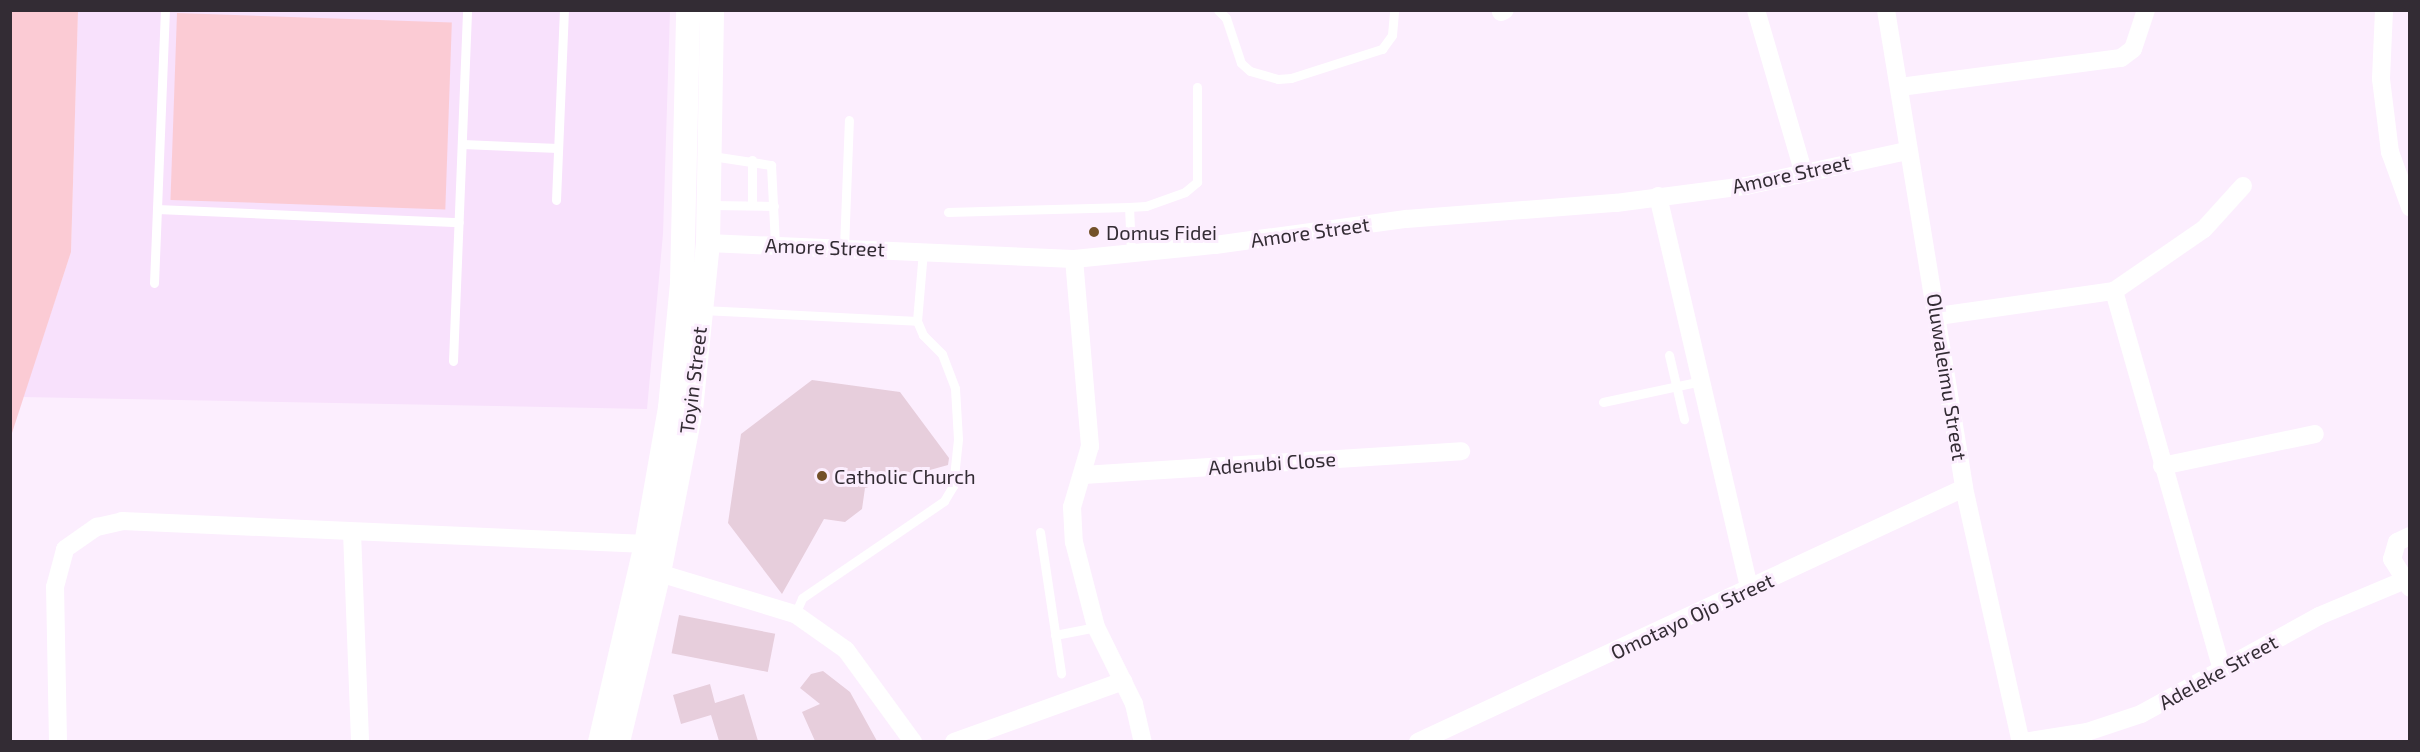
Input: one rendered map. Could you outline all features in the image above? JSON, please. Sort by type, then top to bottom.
[{"type":"street","name":"Toyin Street","points":[[600,741],[646,544],[670,408],[682,283],[688,10]]},
{"type":"street","name":"Toyin Street","points":[[618,741],[659,573],[691,410],[708,243],[712,10]]},
{"type":"street","points":[[1756,10],[1803,171]]},
{"type":"street","name":"Oluwaleimu Street","points":[[1886,10],[1900,87],[1907,151],[1938,316],[1964,488],[2022,741]]},
{"type":"street","points":[[1900,87],[2121,58],[2133,49],[2146,10]]},
{"type":"street","points":[[2384,10],[2381,79],[2390,152],[2409,207]]},
{"type":"street","name":"Amore Street","points":[[708,243],[923,250],[1074,259],[1406,219],[1616,203],[1746,186],[1803,171],[1907,151]]},
{"type":"street","points":[[1938,316],[2114,291],[2204,229],[2243,186]]},
{"type":"street","points":[[1658,196],[1750,590]]},
{"type":"street","points":[[1074,259],[1090,446],[1072,507],[1074,542],[1096,627],[1123,681],[1143,741]]},
{"type":"street","points":[[2114,291],[2222,671]]},
{"type":"street","points":[[2162,466],[2314,434]]},
{"type":"street","name":"Adenubi Close","points":[[1083,475],[1461,451]]},
{"type":"street","name":"Omotayo Ojo Street","points":[[1418,741],[1750,590],[1964,488]]},
{"type":"street","points":[[58,741],[55,587],[65,549],[79,536],[122,521],[646,544]]},
{"type":"street","points":[[352,532],[360,741]]},
{"type":"street","points":[[2407,584],[2392,559],[2392,550],[2397,542],[2409,536]]},
{"type":"street","points":[[659,573],[795,614],[846,650],[895,712],[913,741]]},
{"type":"street","name":"Adeleke Street","points":[[2022,741],[2087,732],[2141,714],[2319,616],[2407,584]]},
{"type":"street","points":[[954,741],[1123,681]]},
{"type":"lane","points":[[154,283],[165,10]]},
{"type":"lane","points":[[453,361],[467,10]]},
{"type":"lane","points":[[556,200],[564,10]]},
{"type":"lane","points":[[1218,10],[1226,18],[1241,63],[1250,71],[1278,79],[1291,78],[1382,49],[1392,35],[1394,10]]},
{"type":"lane","points":[[948,212],[1146,206],[1185,192],[1197,182],[1197,87]]},
{"type":"lane","points":[[844,248],[849,120]]},
{"type":"lane","points":[[462,144],[558,148]]},
{"type":"lane","points":[[709,156],[752,160],[771,165],[775,245]]},
{"type":"lane","points":[[752,160],[752,206]]},
{"type":"lane","points":[[708,205],[774,206]]},
{"type":"lane","points":[[1129,207],[1131,252]]},
{"type":"lane","points":[[157,209],[459,222]]},
{"type":"lane","points":[[795,614],[802,598],[944,501],[953,486],[958,439],[955,388],[942,354],[922,335],[917,321],[923,250]]},
{"type":"lane","points":[[702,310],[917,321]]},
{"type":"lane","points":[[1669,355],[1684,419]]},
{"type":"lane","points":[[1603,402],[1701,381]]},
{"type":"lane","points":[[1040,532],[1061,673]]},
{"type":"lane","points":[[1055,635],[1096,627]]},
{"type":"shaded area","points":[[11,10],[78,11],[71,252],[11,436]]},
{"type":"shaded area","points":[[78,11],[670,11],[663,234],[647,409],[23,397],[71,252]]},
{"type":"shaded area","points":[[177,13],[452,23],[445,209],[170,200]]},
{"type":"building","name":"Catholic Church","points":[[812,380],[900,392],[949,458],[948,465],[865,488],[862,509],[845,522],[824,519],[782,594],[728,523],[741,434]]},
{"type":"building","points":[[679,615],[775,634],[768,672],[672,653]]},
{"type":"building","points":[[823,671],[850,692],[877,741],[815,741],[802,712],[820,704],[800,688],[811,674]]},
{"type":"building","points":[[710,684],[715,703],[744,694],[758,741],[719,741],[711,715],[681,724],[673,695]]},
{"type":"place","name":"Domus Fidei","points":[[1094,232]]},
{"type":"place","name":"Catholic Church","points":[[822,476]]}]
